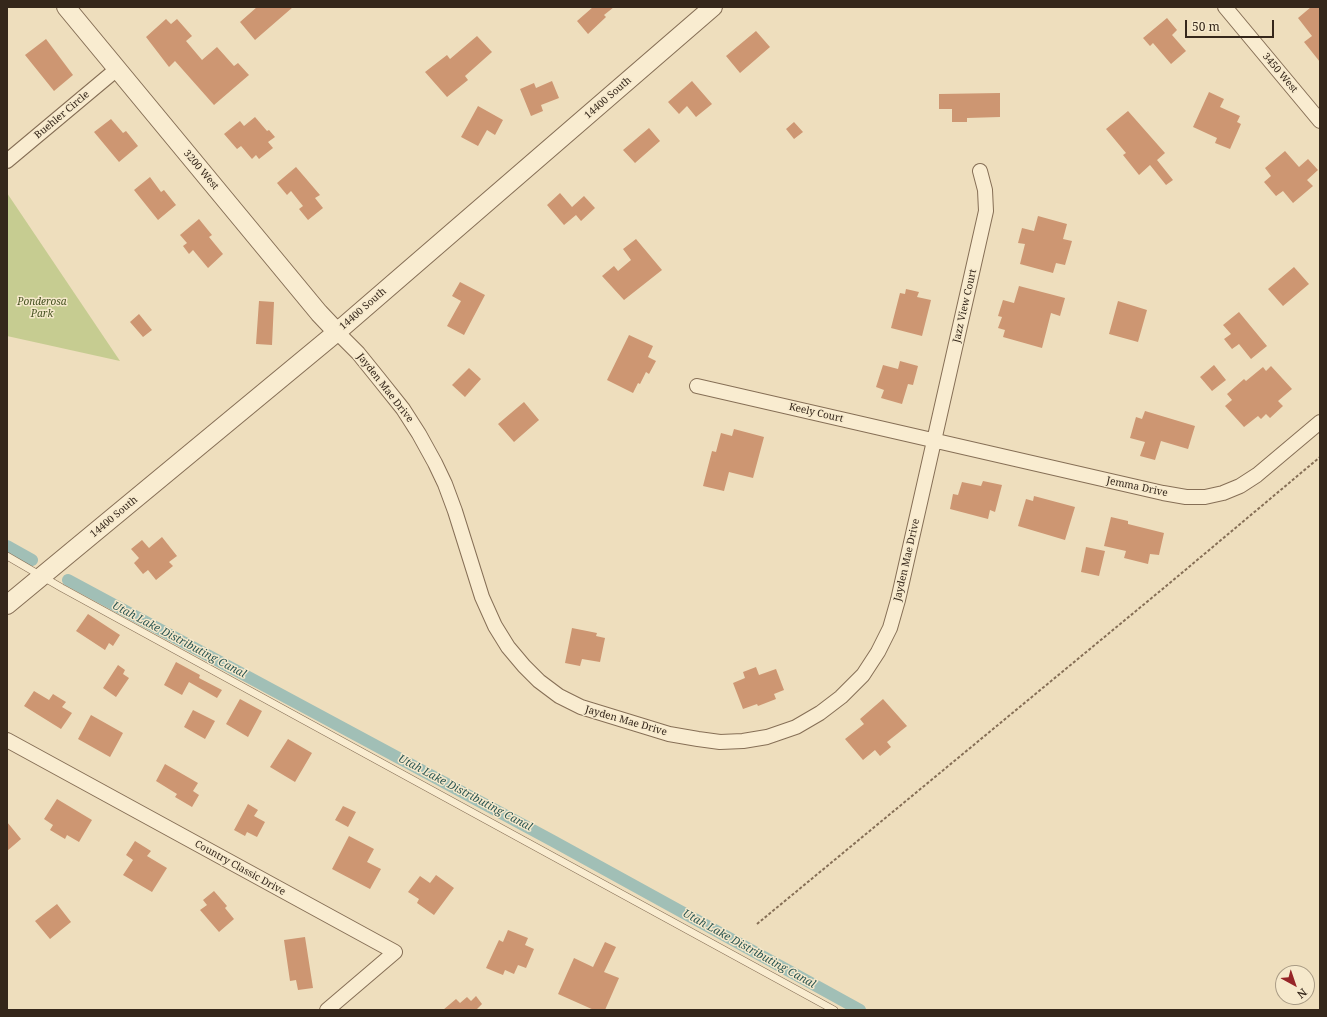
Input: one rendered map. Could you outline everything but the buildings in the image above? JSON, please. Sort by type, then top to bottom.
[{"type":"street","name":"3200 West","points":[[66,7],[319,313],[337,332]]},
{"type":"street","name":"14400 South","points":[[7,605],[337,332],[713,7]]},
{"type":"street","name":"3450 West","points":[[1225,7],[1320,121]]},
{"type":"street","name":"Buehler Circle","points":[[7,161],[117,69]]},
{"type":"street","name":"Jazz View Court","points":[[934,440],[986,211],[985,190],[980,171]]},
{"type":"street","name":"Jayden Mae Drive","points":[[337,332],[358,353],[403,409],[435,463],[455,511],[482,597],[495,626],[508,647],[539,681],[559,696],[581,707],[669,734],[720,742],[743,741],[767,737],[796,727],[820,713],[841,697],[863,675],[878,652],[890,628],[898,600],[934,440]]},
{"type":"street","name":"Keely Court","points":[[697,386],[934,440]]},
{"type":"street","name":"Jemma Drive","points":[[934,440],[1163,493],[1186,497],[1205,497],[1223,493],[1240,486],[1257,475],[1320,422]]},
{"type":"street","name":"Country Classic Drive","points":[[7,740],[395,952],[327,1010]]},
{"type":"lane","points":[[7,556],[62,588],[834,1010]]},
{"type":"path","points":[[758,924],[1320,457]]},
{"type":"green space","name":"Ponderosa Park","points":[[7,193],[120,361],[7,336]]},
{"type":"waterway","name":"Utah Lake Distributing Canal","points":[[7,546],[32,560]]},
{"type":"waterway","name":"Utah Lake Distributing Canal","points":[[68,580],[553,841],[860,1010]]}]
